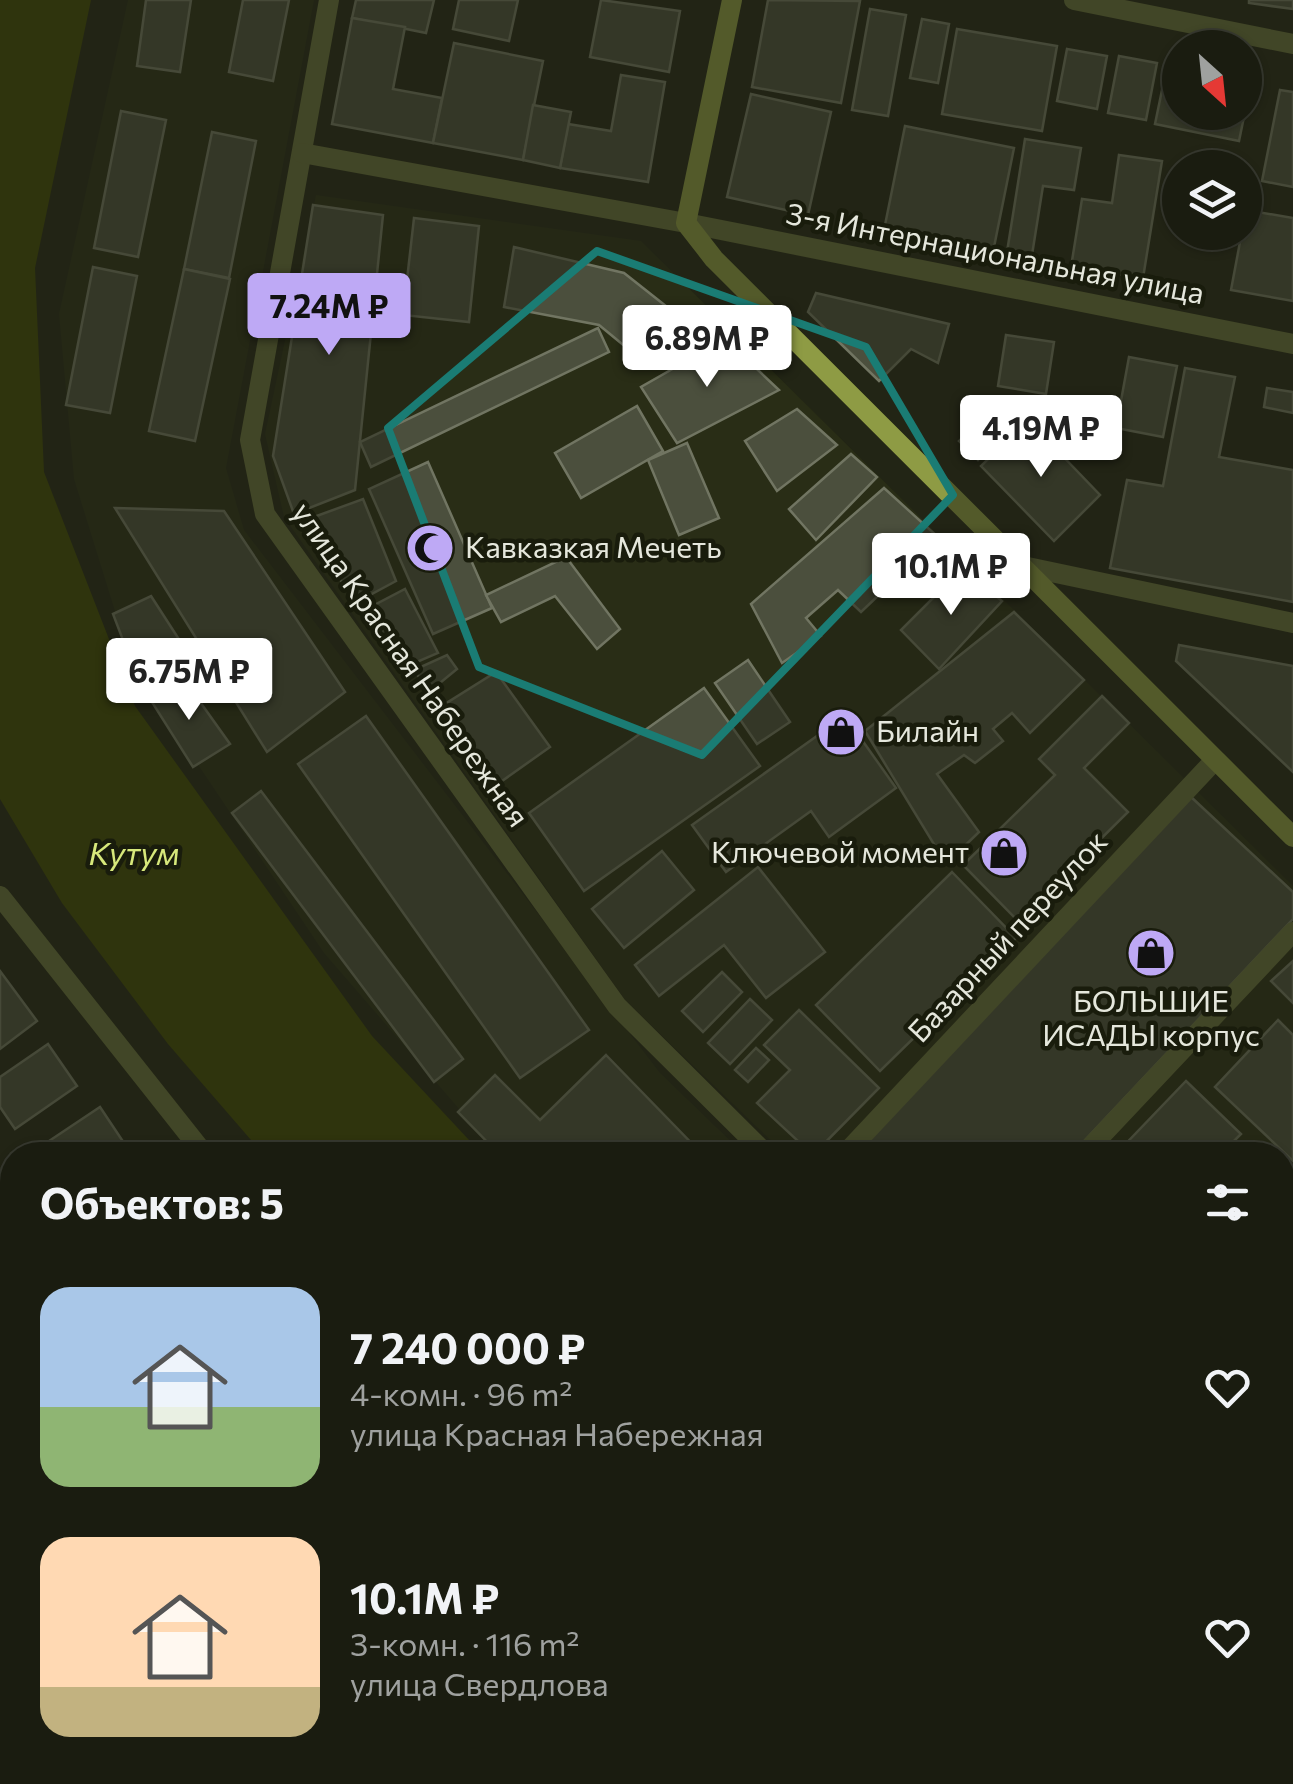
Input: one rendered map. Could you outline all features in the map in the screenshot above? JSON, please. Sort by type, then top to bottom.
[{"type":"main road","points":[[732,0],[686,223],[714,259],[1293,837]]},
{"type":"street","name":"улица Красная Набережная","points":[[330,0],[250,440],[265,514],[617,1006],[754,1142]]},
{"type":"street","points":[[1074,0],[1293,44]]},
{"type":"street","name":"3-я Интернациональная улица","points":[[302,154],[686,223],[1293,344]]},
{"type":"street","points":[[1018,565],[1293,623]]},
{"type":"street","name":"Базарный переулок","points":[[856,1142],[1216,760]]},
{"type":"street","points":[[0,896],[194,1142]]},
{"type":"street","points":[[1095,1142],[1293,932]]},
{"type":"highlighted area","points":[[597,251],[866,347],[953,495],[702,755],[479,667],[388,428]]},
{"type":"shaded area","points":[[128,0],[314,0],[226,468],[244,530],[660,1073],[732,1142],[488,1142],[324,953],[132,666],[74,479],[59,314]]},
{"type":"shaded area","points":[[316,195],[641,241],[1293,886],[1293,1142],[772,1142],[625,1000],[284,517],[265,434]]},
{"type":"water","name":"Кутум","points":[[0,0],[91,0],[35,268],[44,472],[135,706],[372,1036],[471,1142],[253,1142],[168,1044],[62,903],[0,799]]},
{"type":"building","points":[[146,0],[191,0],[180,72],[137,66]]},
{"type":"building","points":[[243,0],[289,0],[273,81],[229,72]]},
{"type":"building","points":[[356,0],[434,0],[426,33],[352,18]]},
{"type":"building","points":[[459,0],[518,0],[509,41],[453,29]]},
{"type":"building","points":[[601,0],[680,11],[669,72],[590,57]]},
{"type":"building","points":[[768,0],[860,1],[841,103],[752,87]]},
{"type":"building","points":[[1293,0],[1293,9],[1249,3]]},
{"type":"building","points":[[870,9],[906,15],[888,116],[852,110]]},
{"type":"building","points":[[352,18],[405,27],[393,89],[442,98],[433,143],[332,124]]},
{"type":"building","points":[[922,19],[949,24],[938,83],[910,78]]},
{"type":"building","points":[[957,29],[1057,46],[1042,131],[942,114]]},
{"type":"building","points":[[454,43],[543,61],[523,160],[433,143]]},
{"type":"building","points":[[1067,49],[1107,56],[1097,109],[1057,101]]},
{"type":"building","points":[[1119,56],[1157,63],[1146,120],[1108,113]]},
{"type":"building","points":[[621,75],[665,82],[648,182],[560,168],[568,124],[611,131]]},
{"type":"building","points":[[1162,90],[1162,125],[1155,124]]},
{"type":"building","points":[[1280,90],[1293,92],[1293,187],[1262,181]]},
{"type":"building","points":[[751,94],[831,112],[808,215],[727,197]]},
{"type":"building","points":[[533,105],[571,112],[560,168],[523,160]]},
{"type":"building","points":[[121,111],[166,120],[138,257],[94,248]]},
{"type":"building","points":[[905,126],[1014,148],[993,252],[884,230]]},
{"type":"building","points":[[1185,130],[1241,130],[1239,141]]},
{"type":"building","points":[[212,132],[256,141],[229,278],[184,269]]},
{"type":"building","points":[[1025,139],[1081,148],[1074,190],[1043,186],[1032,255],[1007,252]]},
{"type":"building","points":[[1119,155],[1162,161],[1143,278],[1071,267],[1082,199],[1112,203]]},
{"type":"building","points":[[313,205],[383,215],[355,490],[294,514],[273,456]]},
{"type":"building","points":[[1262,213],[1293,218],[1293,301],[1231,290],[1238,250],[1262,250]]},
{"type":"building","points":[[414,218],[479,226],[469,322],[403,315]]},
{"type":"building","points":[[514,247],[624,273],[681,318],[644,362],[599,325],[504,307]]},
{"type":"building","points":[[93,267],[137,276],[110,413],[66,405]]},
{"type":"building","points":[[184,269],[230,279],[195,441],[149,431]]},
{"type":"building","points":[[816,293],[949,324],[938,363],[911,349],[879,381],[808,312]]},
{"type":"building","points":[[598,328],[609,352],[371,467],[360,442]]},
{"type":"building","points":[[1006,335],[1054,342],[1046,394],[998,386]]},
{"type":"building","points":[[725,339],[779,390],[677,443],[641,387]]},
{"type":"building","points":[[1129,357],[1177,366],[1163,437],[1116,428]]},
{"type":"building","points":[[1185,368],[1235,377],[1219,457],[1293,470],[1293,602],[1110,568],[1127,480],[1163,486]]},
{"type":"building","points":[[1267,388],[1293,392],[1293,413],[1264,407]]},
{"type":"building","points":[[1006,397],[1024,416],[978,460],[959,441]]},
{"type":"building","points":[[637,406],[663,451],[581,498],[555,453]]},
{"type":"building","points":[[797,409],[837,445],[777,491],[745,441]]},
{"type":"building","points":[[1028,420],[1100,495],[1054,541],[981,466]]},
{"type":"building","points":[[687,443],[719,518],[679,535],[648,460]]},
{"type":"building","points":[[851,454],[877,477],[816,540],[789,509]]},
{"type":"building","name":"Кавказкая Мечеть","points":[[428,462],[492,608],[433,634],[369,489]]},
{"type":"building","points":[[884,488],[939,538],[861,612],[838,590],[806,618],[821,636],[782,663],[751,604]]},
{"type":"building","points":[[363,499],[396,581],[355,603],[303,521]]},
{"type":"building","points":[[115,508],[224,511],[345,692],[267,752]]},
{"type":"building","points":[[566,557],[620,629],[597,649],[555,596],[501,622],[486,595]]},
{"type":"building","points":[[963,568],[1002,601],[939,669],[901,630]]},
{"type":"building","points":[[405,589],[438,653],[403,668],[363,611]]},
{"type":"building","points":[[151,596],[193,661],[142,690],[113,614]]},
{"type":"building","points":[[1014,612],[1084,680],[1030,733],[1012,713],[993,729],[1003,741],[975,763],[964,755],[937,774],[979,832],[946,864],[865,731]]},
{"type":"building","points":[[1179,645],[1293,666],[1293,772],[1176,661]]},
{"type":"building","points":[[447,655],[457,669],[429,692],[414,670]]},
{"type":"building","points":[[748,660],[790,722],[757,744],[715,683]]},
{"type":"building","points":[[496,672],[550,747],[495,786],[445,704]]},
{"type":"building","points":[[183,678],[230,744],[193,767],[150,699]]},
{"type":"building","points":[[704,688],[760,766],[584,891],[529,813]]},
{"type":"building","points":[[1102,696],[1129,723],[1084,768],[1128,812],[1018,921],[963,865],[1055,775],[1039,759]]},
{"type":"building","points":[[366,716],[589,1030],[520,1078],[298,764]]},
{"type":"building","points":[[845,716],[896,788],[829,837],[811,811],[726,872],[692,825]]},
{"type":"building","points":[[261,791],[463,1059],[434,1082],[232,813]]},
{"type":"building","name":"БОЛЬШИЕ ИСАДЫ корпус","points":[[1190,796],[1293,892],[1293,919],[1083,1142],[864,1142]]},
{"type":"building","points":[[662,851],[694,890],[624,948],[592,909]]},
{"type":"building","points":[[758,867],[825,952],[766,998],[724,945],[659,996],[635,965]]},
{"type":"building","points":[[952,872],[1016,938],[880,1071],[816,1005]]},
{"type":"building","points":[[1293,961],[1293,1003],[1271,981]]},
{"type":"building","points":[[0,971],[37,1021],[0,1049]]},
{"type":"building","points":[[722,972],[742,992],[703,1032],[682,1011]]},
{"type":"building","points":[[750,999],[772,1020],[730,1064],[708,1043]]},
{"type":"building","points":[[799,1010],[879,1088],[826,1142],[799,1142],[757,1103],[790,1070],[764,1045]]},
{"type":"building","points":[[1278,1020],[1293,1035],[1293,1142],[1273,1142],[1215,1087]]},
{"type":"building","points":[[48,1044],[77,1086],[15,1129],[0,1107],[0,1077]]},
{"type":"building","points":[[756,1048],[769,1060],[748,1082],[735,1070]]},
{"type":"building","points":[[606,1055],[690,1142],[487,1142],[458,1112],[495,1075],[540,1120]]},
{"type":"building","points":[[1186,1081],[1241,1134],[1233,1142],[1127,1142]]},
{"type":"building","points":[[100,1107],[123,1142],[48,1142]]},
{"type":"place","name":"Кавказкая Мечеть","points":[[430,548]]},
{"type":"place","name":"Билайн","points":[[841,732]]},
{"type":"place","name":"Ключевой момент","points":[[1004,853]]},
{"type":"place","name":"БОЛЬШИЕ ИСАДЫ корпус","points":[[1151,953]]}]
